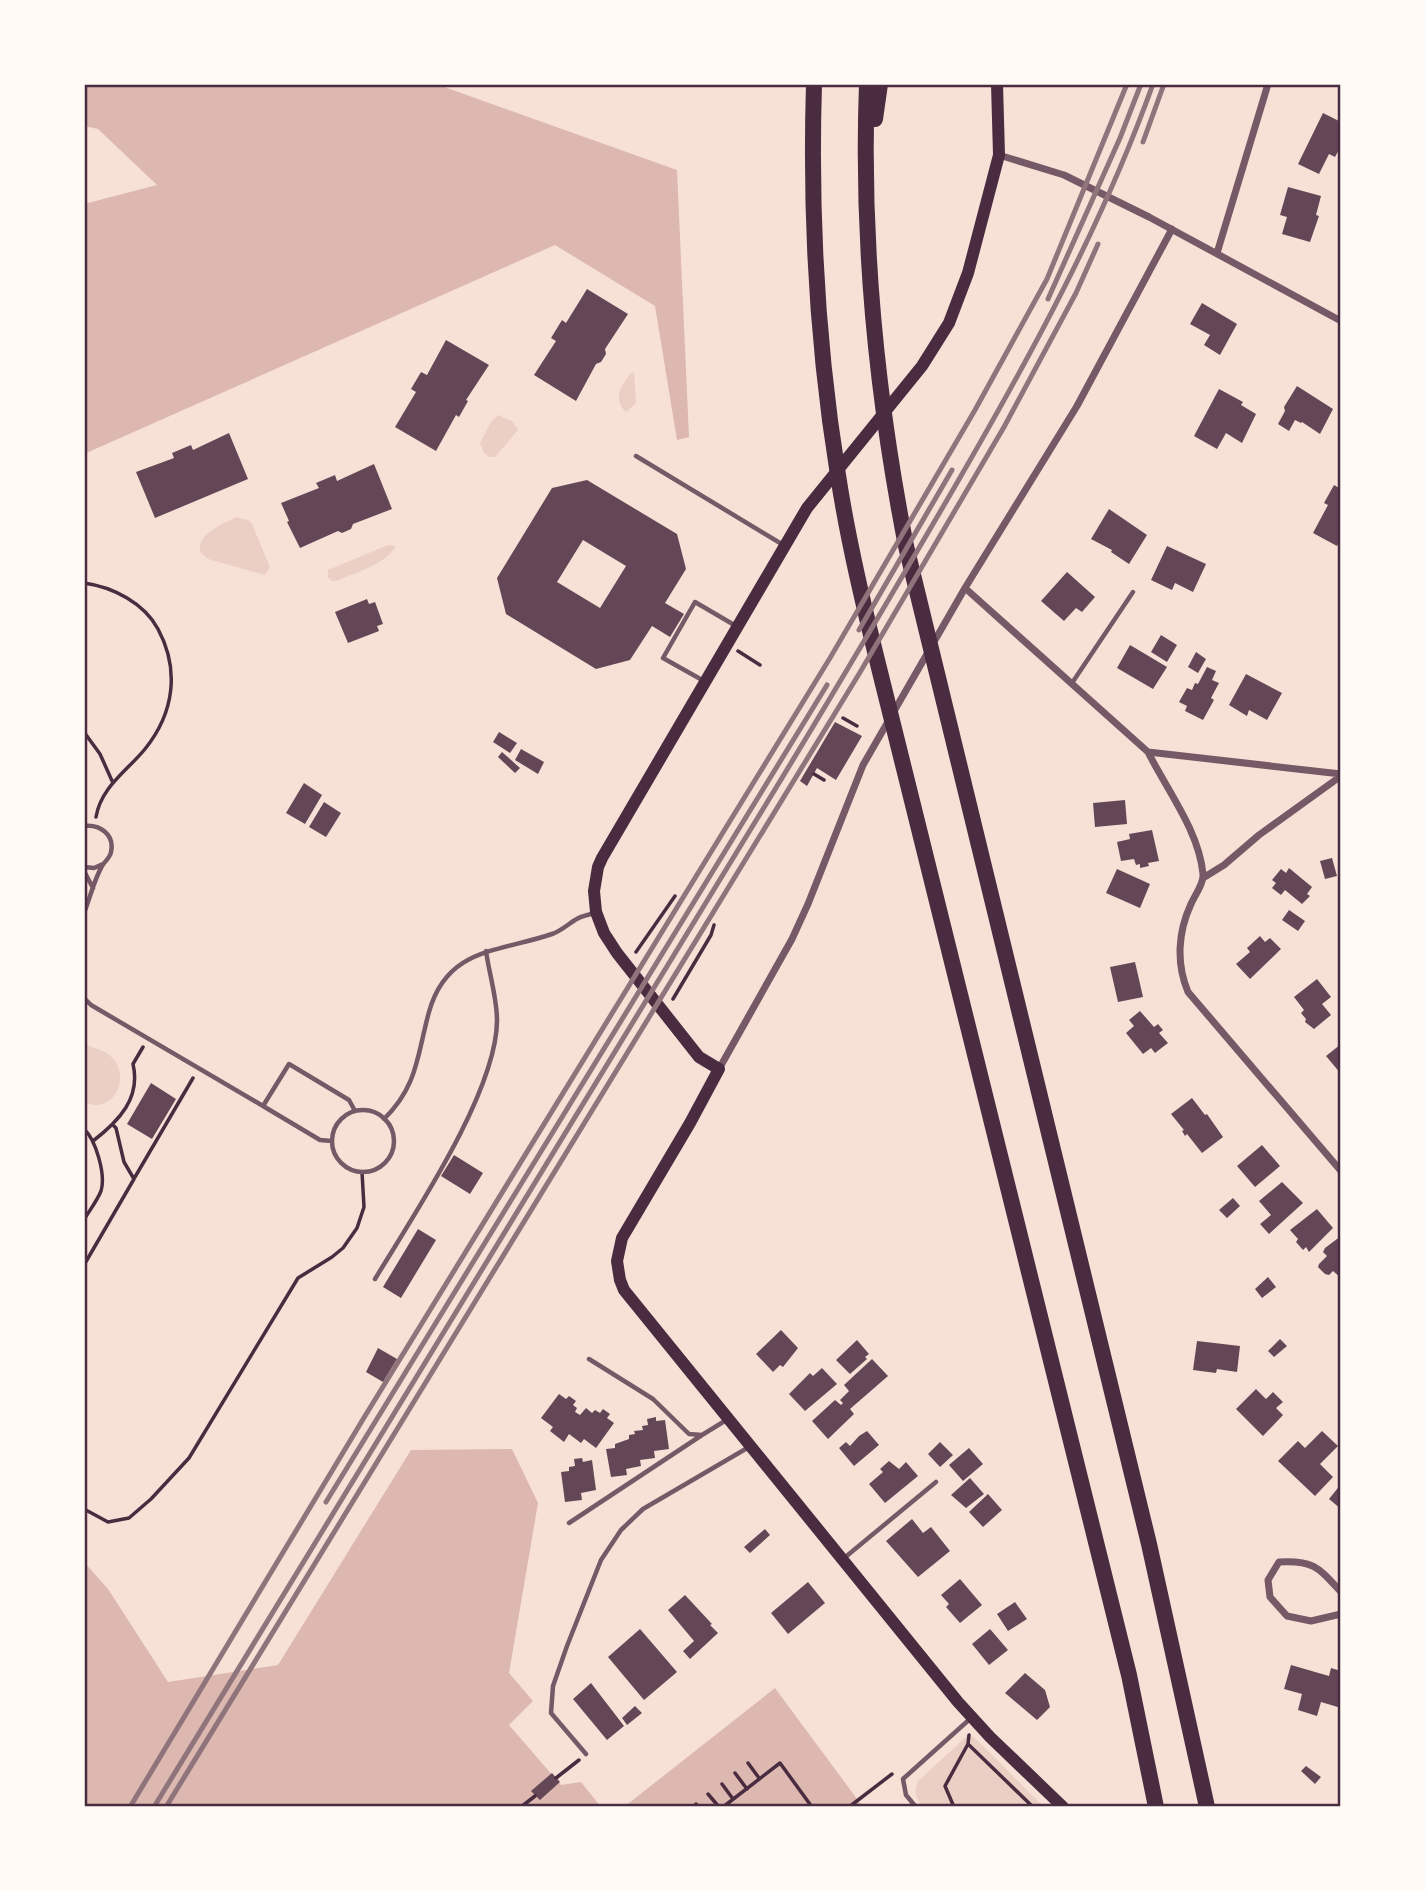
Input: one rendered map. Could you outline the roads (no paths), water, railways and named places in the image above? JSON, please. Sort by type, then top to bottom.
[{"type":"highway","points":[[803,84],[821,343],[838,477],[864,607],[1129,1675],[1155,1800]]},
{"type":"highway","points":[[813,212],[814,84]]},
{"type":"highway","points":[[867,84],[869,283],[883,416],[906,546],[1149,1544],[1208,1807]]},
{"type":"highway","points":[[866,184],[880,84]]},
{"type":"main road","points":[[997,84],[999,155],[968,273],[948,323],[922,366],[807,508],[602,858],[594,883],[596,912],[604,933],[617,953],[699,1057],[719,1069],[622,1238],[617,1261],[624,1290],[972,1717],[1063,1807]]},
{"type":"street","points":[[1217,253],[1268,84]]},
{"type":"street","points":[[999,155],[1064,175],[1172,229],[1341,321]]},
{"type":"street","points":[[719,1069],[792,939],[863,765],[965,588],[1077,406],[1172,229]]},
{"type":"street","points":[[965,588],[1148,752],[1186,823],[1199,855],[1203,878],[1181,931],[1180,965],[1188,992],[1341,1171]]},
{"type":"street","points":[[1148,752],[1341,775]]},
{"type":"street","points":[[1203,878],[1224,865],[1259,835],[1341,775]]},
{"type":"street","points":[[1341,1592],[1318,1567],[1297,1561],[1279,1562],[1268,1580],[1270,1597],[1287,1616],[1311,1621],[1341,1614]]},
{"type":"lane","points":[[636,456],[785,546]]},
{"type":"lane","points":[[1071,684],[1133,592]]},
{"type":"lane","points":[[704,681],[663,658],[695,603],[737,626]]},
{"type":"lane","points":[[84,826],[94,826],[106,832],[111,844],[109,858],[103,864],[84,869],[93,888]]},
{"type":"lane","points":[[84,913],[103,864]]},
{"type":"lane","points":[[384,1119],[399,1104],[414,1076],[429,1009],[446,978],[476,954],[559,932],[577,919],[596,912]]},
{"type":"lane","points":[[375,1279],[425,1196],[469,1114],[494,1053],[497,1018],[486,951]]},
{"type":"lane","points":[[84,998],[91,1005],[198,1070],[320,1140],[332,1141]]},
{"type":"lane","points":[[263,1106],[289,1064],[349,1100],[355,1111]]},
{"type":"lane","points":[[367,1110],[384,1119],[393,1135],[391,1153],[380,1167],[362,1172],[340,1163],[334,1153],[332,1141],[336,1125],[341,1119],[355,1111],[367,1110]]},
{"type":"lane","points":[[589,1359],[653,1399],[689,1434],[702,1435]]},
{"type":"lane","points":[[569,1523],[728,1419]]},
{"type":"lane","points":[[586,1754],[551,1713],[553,1686],[601,1560],[621,1530],[643,1509],[750,1446]]},
{"type":"lane","points":[[843,1559],[936,1482]]},
{"type":"lane","points":[[916,1807],[906,1795],[903,1779],[972,1717]]},
{"type":"railway","points":[[130,1807],[365,1416],[830,658],[975,410],[1047,279],[1127,84]]},
{"type":"railway","points":[[1048,299],[1120,138],[1141,84]]},
{"type":"railway","points":[[154,1807],[775,789],[954,488],[1010,390],[1088,240],[1153,84]]},
{"type":"railway","points":[[1143,142],[1164,84]]},
{"type":"railway","points":[[166,1807],[859,674],[1004,427],[1076,293],[1098,244]]},
{"type":"railway","points":[[859,630],[952,470]]},
{"type":"railway","points":[[326,1502],[827,685]]}]
